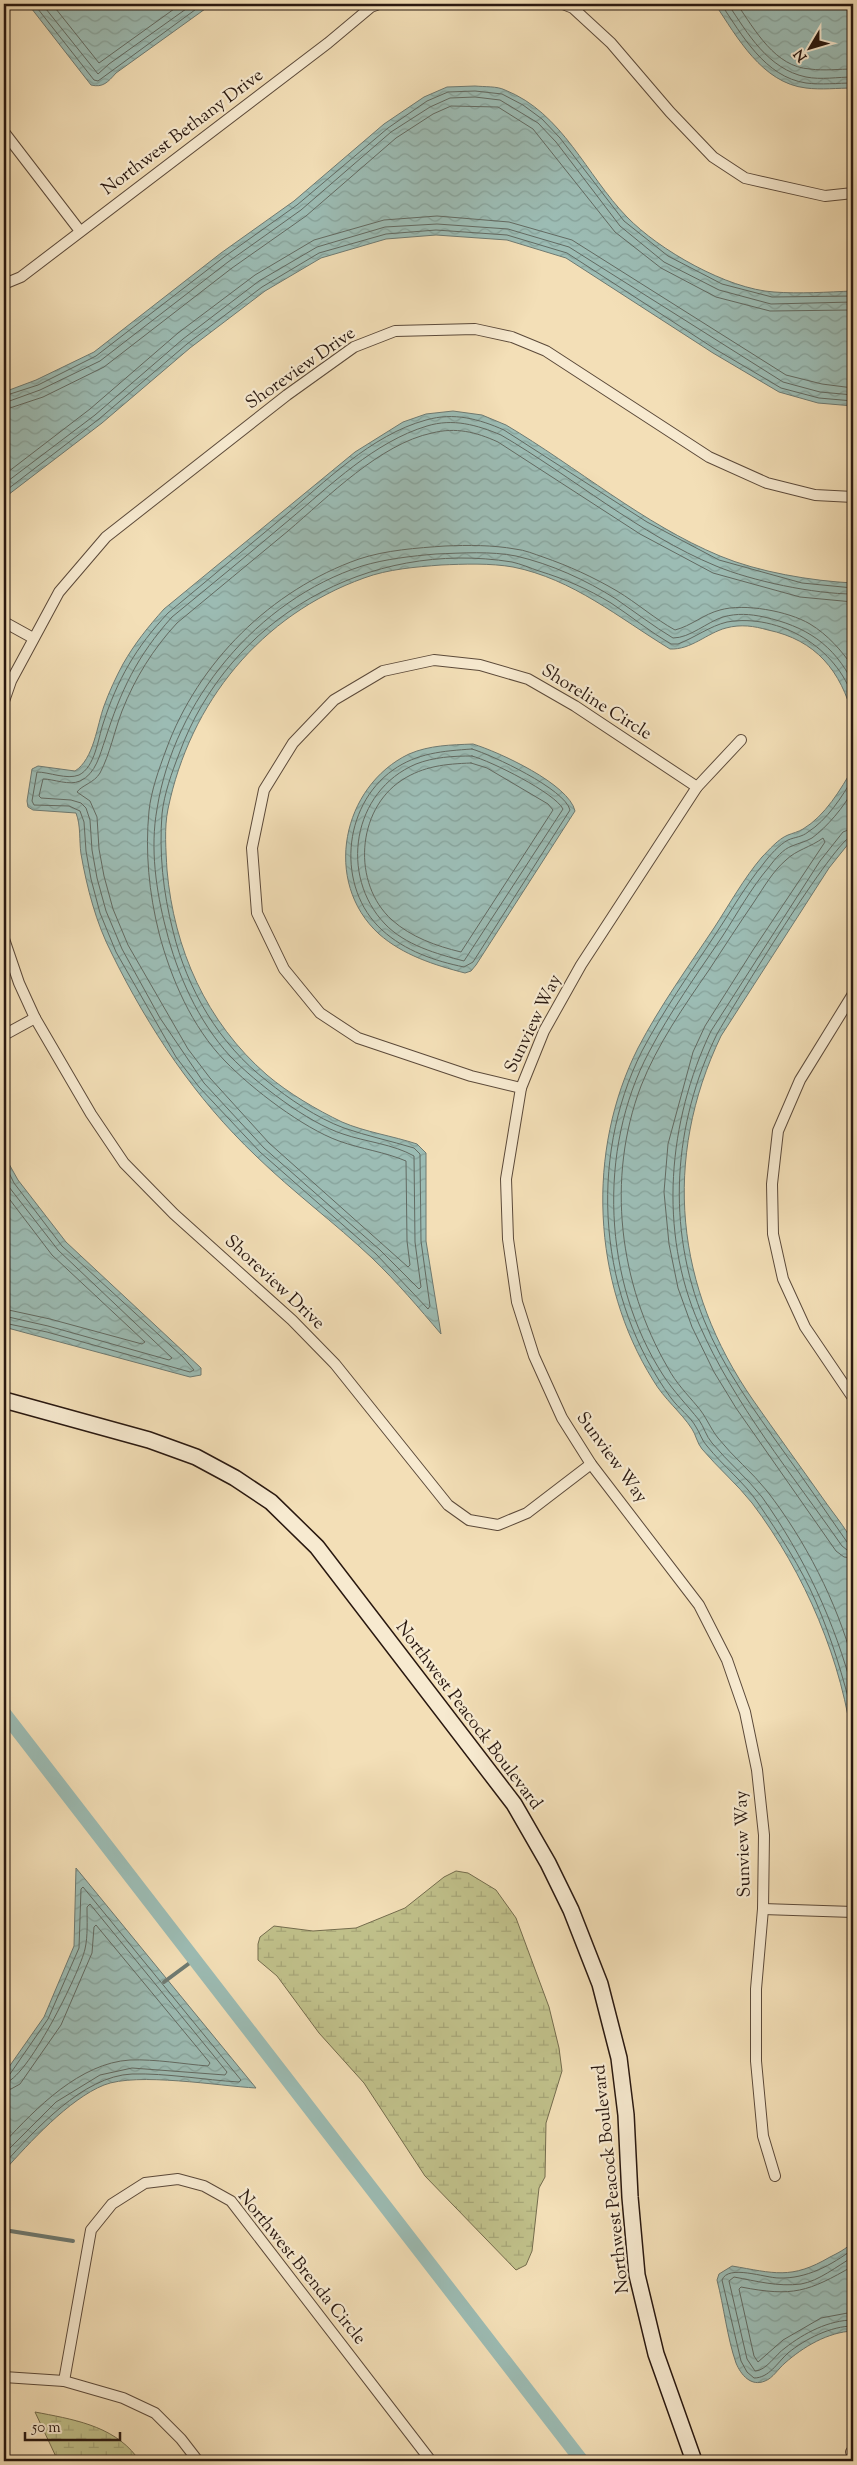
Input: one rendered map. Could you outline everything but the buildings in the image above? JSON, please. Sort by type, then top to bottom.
[{"type":"street","name":"Northwest Bethany Drive","points":[[4,284],[21,277],[328,43],[371,7],[379,4]]},
{"type":"street","points":[[563,4],[573,8],[610,42],[670,112],[713,157],[745,178],[825,196],[853,194]]},
{"type":"street","points":[[4,132],[80,232]]},
{"type":"street","name":"Shoreview Drive","points":[[4,701],[11,681],[32,638],[59,592],[106,537],[287,395],[354,347],[395,331],[475,329],[512,338],[546,351],[709,457],[767,483],[815,495],[853,497]]},
{"type":"street","points":[[4,622],[32,638]]},
{"type":"street","name":"Shoreline Circle","points":[[521,1088],[471,1076],[358,1038],[320,1013],[284,969],[257,913],[252,848],[264,790],[292,742],[334,700],[383,672],[434,660],[480,665],[528,679],[575,706],[697,788]]},
{"type":"street","name":"Sunview Way","points":[[741,740],[697,788],[581,965],[544,1032],[521,1088],[506,1179],[508,1239],[517,1302],[534,1356],[550,1392],[562,1418],[591,1464],[699,1605],[727,1660],[745,1712],[757,1770],[764,1835],[762,1910],[756,1989],[756,2062],[763,2136],[775,2176]]},
{"type":"street","name":"Shoreview Drive","points":[[4,939],[19,983],[35,1018],[91,1114],[124,1162],[174,1214],[292,1320],[335,1364],[448,1505],[469,1520],[498,1525],[527,1513],[591,1464]]},
{"type":"street","points":[[853,994],[800,1080],[778,1131],[772,1184],[773,1234],[783,1279],[805,1327],[853,1398]]},
{"type":"street","points":[[4,1036],[35,1018]]},
{"type":"street","name":"Northwest Peacock Boulevard","points":[[4,1400],[149,1440],[196,1457],[235,1478],[271,1502],[317,1547],[514,1804],[568,1902],[600,1984],[619,2058],[626,2115],[630,2197],[637,2275],[656,2354],[694,2461]]},
{"type":"street","points":[[762,1910],[853,1912]]},
{"type":"street","name":"Northwest Brenda Circle","points":[[64,2381],[91,2230],[112,2204],[145,2183],[178,2179],[204,2186],[231,2201],[431,2461]]},
{"type":"street","points":[[4,2377],[64,2381],[123,2398],[154,2413],[181,2439],[198,2461]]},
{"type":"green space","points":[[456,1871],[468,1873],[496,1890],[516,1918],[549,2007],[559,2048],[562,2071],[546,2123],[545,2177],[539,2188],[532,2251],[526,2265],[516,2270],[425,2176],[364,2083],[319,2033],[277,1976],[258,1960],[260,1937],[274,1926],[313,1931],[356,1928],[405,1908],[444,1877]]},
{"type":"green space","points":[[35,2412],[63,2417],[103,2430],[126,2445],[136,2456],[132,2461],[58,2461]]},
{"type":"water","points":[[28,4],[212,4],[116,73],[105,84],[95,86],[91,85]]},
{"type":"water","points":[[715,4],[853,4],[853,88],[806,88],[790,84],[776,77],[752,56]]},
{"type":"water","points":[[447,87],[495,87],[505,90],[525,100],[543,114],[572,146],[627,217],[657,242],[695,266],[736,284],[774,292],[814,293],[853,291],[853,406],[818,403],[779,392],[713,353],[566,258],[507,240],[436,235],[386,239],[321,258],[265,291],[190,348],[102,423],[4,498],[4,392],[36,380],[94,352],[221,253],[294,201],[384,124],[424,97]]},
{"type":"water","points":[[453,411],[482,415],[506,425],[637,512],[692,543],[720,556],[751,567],[785,575],[853,583],[853,717],[848,700],[833,672],[824,660],[800,641],[758,627],[737,626],[719,630],[685,647],[670,649],[576,590],[535,573],[513,567],[486,564],[441,565],[392,570],[364,578],[327,594],[293,615],[263,639],[236,667],[213,699],[193,733],[179,770],[167,816],[167,870],[177,928],[186,956],[210,1008],[245,1054],[267,1075],[303,1101],[342,1122],[360,1129],[417,1144],[426,1153],[426,1241],[441,1334],[381,1267],[256,1156],[234,1134],[193,1086],[158,1036],[126,982],[106,942],[86,880],[76,813],[33,810],[28,807],[27,801],[32,769],[38,766],[75,771],[87,758],[106,701],[120,669],[137,642],[164,609],[355,452],[403,422],[426,414]]},
{"type":"water","points":[[473,744],[532,770],[560,790],[570,801],[575,811],[476,965],[471,971],[465,973],[419,958],[398,948],[379,934],[361,913],[350,888],[346,863],[348,836],[355,811],[368,788],[386,769],[417,751],[441,746]]},
{"type":"water","points":[[853,768],[853,838],[829,868],[721,1036],[702,1082],[690,1129],[685,1176],[686,1222],[693,1268],[707,1313],[727,1357],[753,1400],[852,1541],[854,1556],[853,1748],[848,1716],[831,1651],[805,1589],[789,1559],[752,1503],[700,1447],[688,1423],[657,1387],[633,1342],[618,1301],[608,1259],[603,1216],[604,1172],[610,1130],[621,1088],[638,1048],[674,987],[755,865],[781,839],[811,824],[838,793]]},
{"type":"water","points":[[4,1155],[18,1180],[66,1242],[201,1368],[201,1375],[190,1377],[4,1327]]},
{"type":"water","points":[[76,1868],[256,2088],[157,2080],[118,2081],[104,2085],[77,2100],[50,2123],[4,2171],[4,2074],[44,2017],[74,1946]]},
{"type":"water","points":[[853,1965],[853,2087],[851,2025]]},
{"type":"water","points":[[853,2242],[853,2331],[834,2334],[816,2341],[792,2357],[771,2378],[765,2381],[755,2382],[747,2379],[738,2367],[733,2353],[717,2280],[719,2274],[732,2266],[771,2272],[793,2272],[816,2264],[842,2251]]},
{"type":"waterway","points":[[4,1713],[582,2461]]},
{"type":"waterway","points":[[164,1982],[195,1959]]},
{"type":"waterway","points":[[4,2230],[73,2241]]}]
